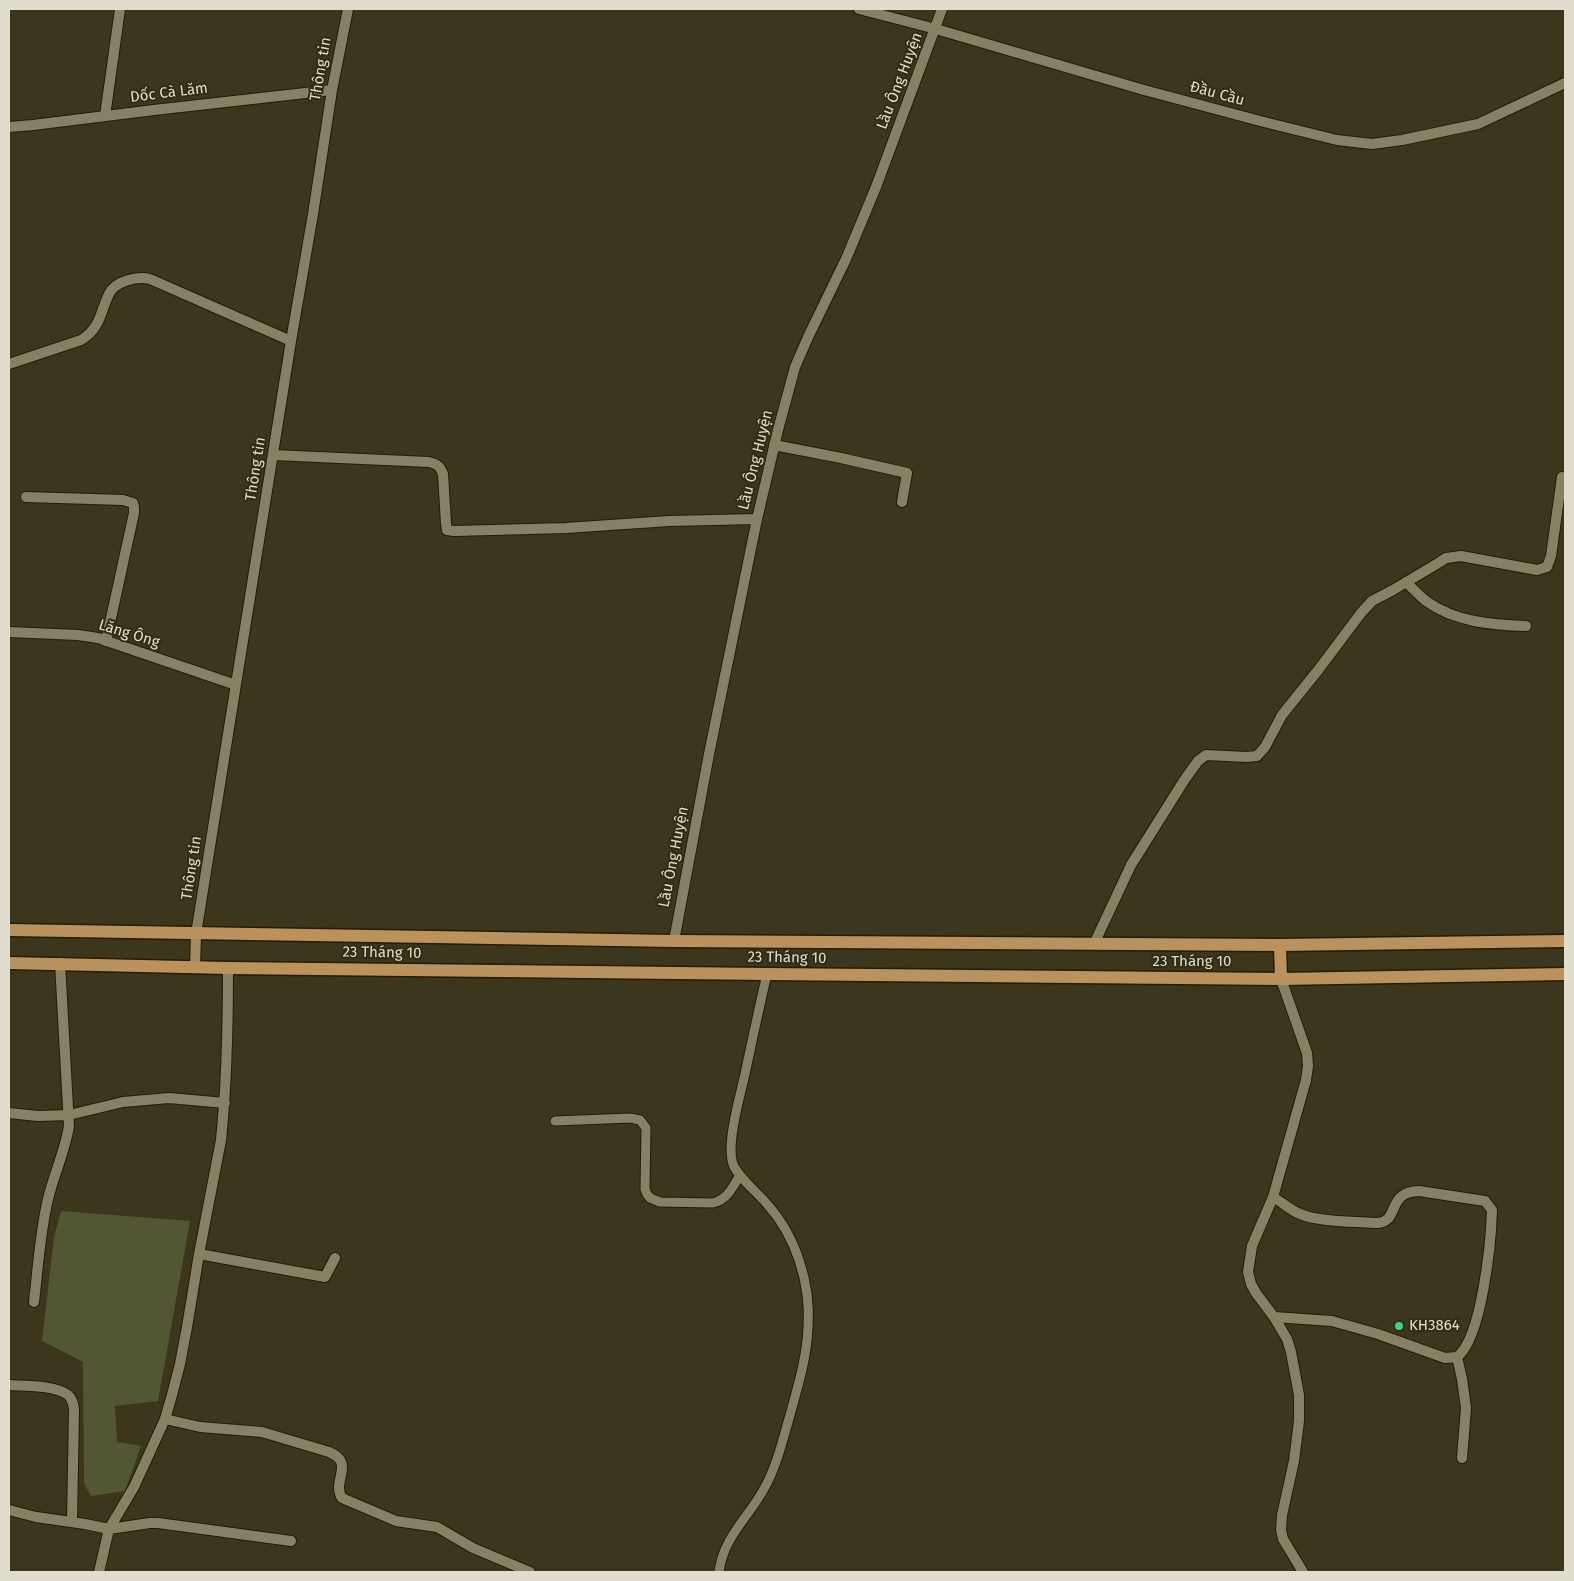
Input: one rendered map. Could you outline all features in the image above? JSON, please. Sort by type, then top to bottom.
[{"type":"main road","name":"23 Tháng 10","points":[[9,930],[674,941],[1094,944],[1280,945],[1565,941]]},
{"type":"main road","points":[[195,967],[196,934]]},
{"type":"main road","points":[[1280,945],[1281,979]]},
{"type":"main road","name":"23 Tháng 10","points":[[9,963],[228,968],[1281,979],[1565,974]]},
{"type":"street","points":[[106,116],[120,9]]},
{"type":"street","name":"Thông tin","points":[[196,934],[290,341],[332,90],[348,9]]},
{"type":"street","name":"Đầu Cầu","points":[[859,9],[1264,122],[1336,140],[1372,144],[1402,140],[1478,124],[1565,83]]},
{"type":"street","name":"Lầu Ông Huyện","points":[[674,941],[709,754],[757,519],[774,445],[796,367],[802,350],[846,259],[876,187],[942,9]]},
{"type":"street","name":"Dốc Cà Lăm","points":[[9,127],[33,126],[332,90]]},
{"type":"street","points":[[9,364],[81,340],[96,325],[112,289],[132,278],[141,277],[150,279],[290,341]]},
{"type":"street","points":[[774,445],[907,473],[902,502]]},
{"type":"street","points":[[273,455],[429,462],[436,464],[441,468],[443,474],[447,530],[454,532],[566,528],[669,521],[757,519]]},
{"type":"street","points":[[1094,944],[1132,865],[1198,761],[1206,755],[1246,758],[1257,756],[1265,747],[1282,715],[1372,601],[1440,562],[1456,556],[1537,570],[1547,566],[1551,556],[1562,477]]},
{"type":"street","points":[[26,497],[123,500],[133,503],[134,513],[106,641]]},
{"type":"street","points":[[1406,582],[1424,600],[1453,614],[1471,620],[1499,625],[1526,626]]},
{"type":"street","name":"Lăng Ông","points":[[9,632],[78,635],[106,641],[236,685]]},
{"type":"street","points":[[34,1302],[40,1243],[48,1200],[68,1137],[69,1126],[60,964]]},
{"type":"street","points":[[99,1572],[109,1529],[134,1487],[165,1419],[180,1364],[218,1159],[228,1042],[228,968]]},
{"type":"street","points":[[1281,979],[1307,1053],[1308,1066],[1306,1080],[1273,1196],[1252,1246],[1248,1272],[1256,1293],[1274,1317],[1287,1339],[1299,1396],[1300,1407],[1294,1461],[1282,1515],[1281,1530],[1283,1539],[1302,1572]]},
{"type":"street","points":[[9,1113],[38,1116],[69,1115],[137,1100],[169,1098],[224,1103]]},
{"type":"street","points":[[1273,1196],[1305,1215],[1378,1224],[1389,1219],[1399,1198],[1402,1194],[1410,1191],[1485,1201],[1492,1210],[1492,1225],[1480,1308],[1465,1350],[1457,1357],[1445,1358],[1378,1334],[1332,1321],[1274,1317]]},
{"type":"street","points":[[199,1254],[325,1277],[335,1258]]},
{"type":"street","points":[[1457,1357],[1466,1408],[1462,1458]]},
{"type":"street","points":[[9,1385],[57,1389],[67,1394],[73,1403],[72,1522]]},
{"type":"street","points":[[165,1419],[200,1427],[262,1432],[329,1452],[338,1456],[341,1460],[343,1466],[339,1490],[342,1498],[347,1501],[396,1520],[437,1527],[473,1548],[530,1572]]},
{"type":"street","points":[[9,1510],[36,1517],[109,1529],[158,1523],[291,1541]]},
{"type":"lane","points":[[719,1572],[722,1556],[728,1542],[759,1498],[777,1457],[801,1377],[808,1327],[806,1284],[792,1243],[770,1206],[740,1175],[732,1162],[732,1144],[737,1110],[767,974]]},
{"type":"lane","points":[[555,1121],[630,1118],[640,1120],[646,1128],[645,1189],[650,1198],[660,1202],[713,1203],[720,1201],[729,1194],[740,1175]]},
{"type":"green space","points":[[61,1211],[190,1221],[158,1401],[115,1406],[117,1442],[141,1446],[125,1491],[91,1496],[84,1483],[83,1362],[42,1341],[54,1237]]},
{"type":"place","name":"KH3864","points":[[1399,1326]]}]
